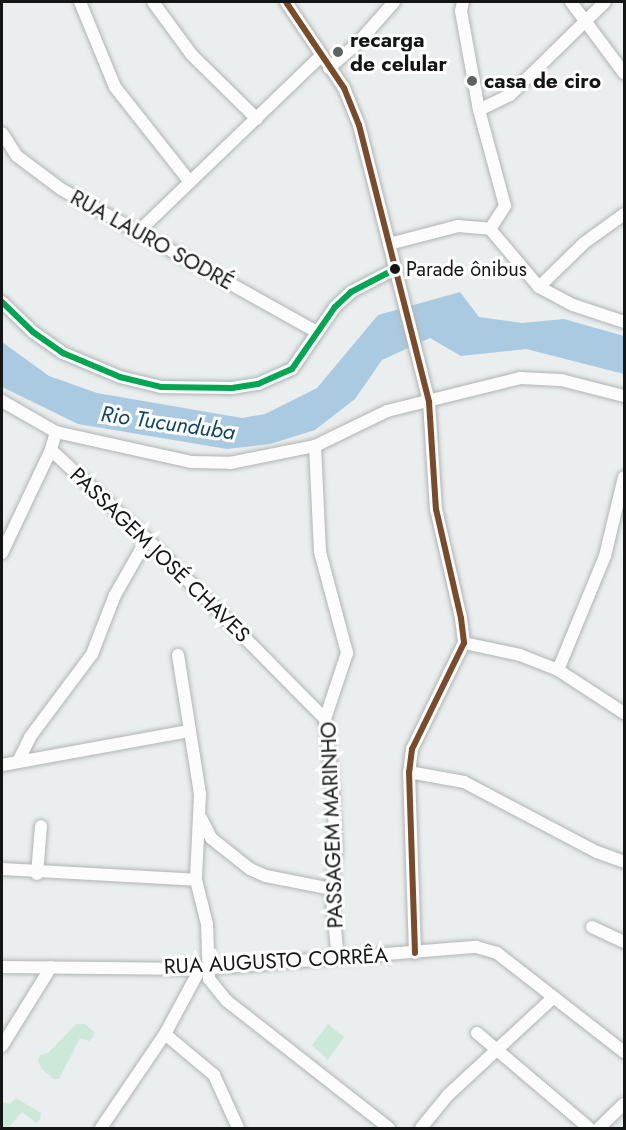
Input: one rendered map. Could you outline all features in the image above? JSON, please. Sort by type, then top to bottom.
[{"type":"street","points":[[80,2],[115,87],[190,182]]},
{"type":"street","points":[[153,2],[192,55],[257,120]]},
{"type":"street","points":[[286,2],[328,68],[344,88],[359,125],[389,244],[393,270],[404,299],[429,402],[436,509],[458,600],[464,643],[453,670],[415,738],[409,772],[415,953]]},
{"type":"street","points":[[328,68],[357,44],[394,2]]},
{"type":"street","points":[[463,2],[461,11],[479,110],[505,206],[490,229]]},
{"type":"street","points":[[571,2],[624,73]]},
{"type":"street","points":[[479,110],[510,95],[588,22],[605,2]]},
{"type":"street","points":[[137,233],[321,56]]},
{"type":"street","name":"RUA LAURO SODRÉ","points":[[2,134],[17,156],[36,172],[137,233],[315,331]]},
{"type":"street","points":[[539,287],[568,257],[624,214]]},
{"type":"street","points":[[389,244],[458,226],[490,229],[539,287],[559,298],[624,322]]},
{"type":"street","points":[[2,302],[33,332],[63,353],[120,377],[161,387],[232,388],[276,378],[292,369],[315,331],[351,292],[393,270]]},
{"type":"street","points":[[2,401],[56,432],[191,462],[246,461],[315,446],[387,411],[520,378],[561,380],[624,396]]},
{"type":"street","points":[[2,553],[51,450],[56,432]]},
{"type":"street","name":"PASSAGEM MARINHO","points":[[315,446],[320,552],[347,653],[325,719],[336,850],[332,890],[338,959]]},
{"type":"street","name":"PASSAGEM JOSÉ CHAVES","points":[[51,450],[147,539],[325,719]]},
{"type":"street","points":[[558,670],[605,556],[624,477]]},
{"type":"street","points":[[18,762],[30,737],[92,654],[115,595],[147,539]]},
{"type":"street","points":[[464,643],[520,655],[558,670],[624,713]]},
{"type":"street","points":[[101,1128],[165,1034],[204,968],[207,924],[196,880],[201,818],[178,655]]},
{"type":"street","points":[[2,765],[189,731]]},
{"type":"street","points":[[409,772],[464,782],[597,852],[624,862]]},
{"type":"street","points":[[201,818],[211,838],[250,869],[266,876],[332,890]]},
{"type":"street","points":[[37,874],[41,826]]},
{"type":"street","points":[[2,869],[37,874],[196,880]]},
{"type":"street","points":[[592,927],[624,942]]},
{"type":"street","name":"RUA AUGUSTO CORRÊA","points":[[2,968],[204,968],[487,949],[554,997],[624,1052]]},
{"type":"street","points":[[2,1046],[51,967]]},
{"type":"street","points":[[204,968],[218,994],[389,1128]]},
{"type":"street","points":[[421,1128],[448,1095],[554,997]]},
{"type":"street","points":[[477,1033],[589,1128]]},
{"type":"street","points":[[165,1034],[214,1075],[238,1128]]},
{"type":"street","points":[[599,1128],[624,1104]]},
{"type":"green space","points":[[76,1024],[85,1024],[94,1032],[93,1037],[89,1041],[80,1038],[59,1079],[54,1079],[42,1069],[38,1061],[40,1055],[48,1053]]},
{"type":"green space","points":[[328,1024],[344,1037],[328,1060],[312,1045]]},
{"type":"green space","points":[[16,1098],[41,1113],[40,1120],[36,1123],[22,1112],[8,1128],[2,1128],[2,1102],[10,1104]]},
{"type":"water","name":"Rio Tucunduba","points":[[460,292],[479,317],[522,323],[564,319],[624,336],[624,374],[526,349],[461,356],[430,338],[382,360],[355,399],[315,430],[270,444],[227,449],[78,424],[2,387],[2,342],[49,376],[97,393],[242,418],[265,414],[317,388],[378,315]]},
{"type":"transit line","points":[[286,2],[344,88],[359,125],[429,402],[436,509],[461,618],[464,643],[412,749],[409,772],[415,953]]},
{"type":"transit line","points":[[2,302],[33,332],[63,353],[120,377],[161,387],[232,388],[258,384],[292,369],[335,307],[351,292],[393,270]]},
{"type":"place","name":"recarga de celular","points":[[338,52]]},
{"type":"place","name":"casa de ciro","points":[[472,81]]},
{"type":"place","name":"Parade ônibus","points":[[395,269]]}]
